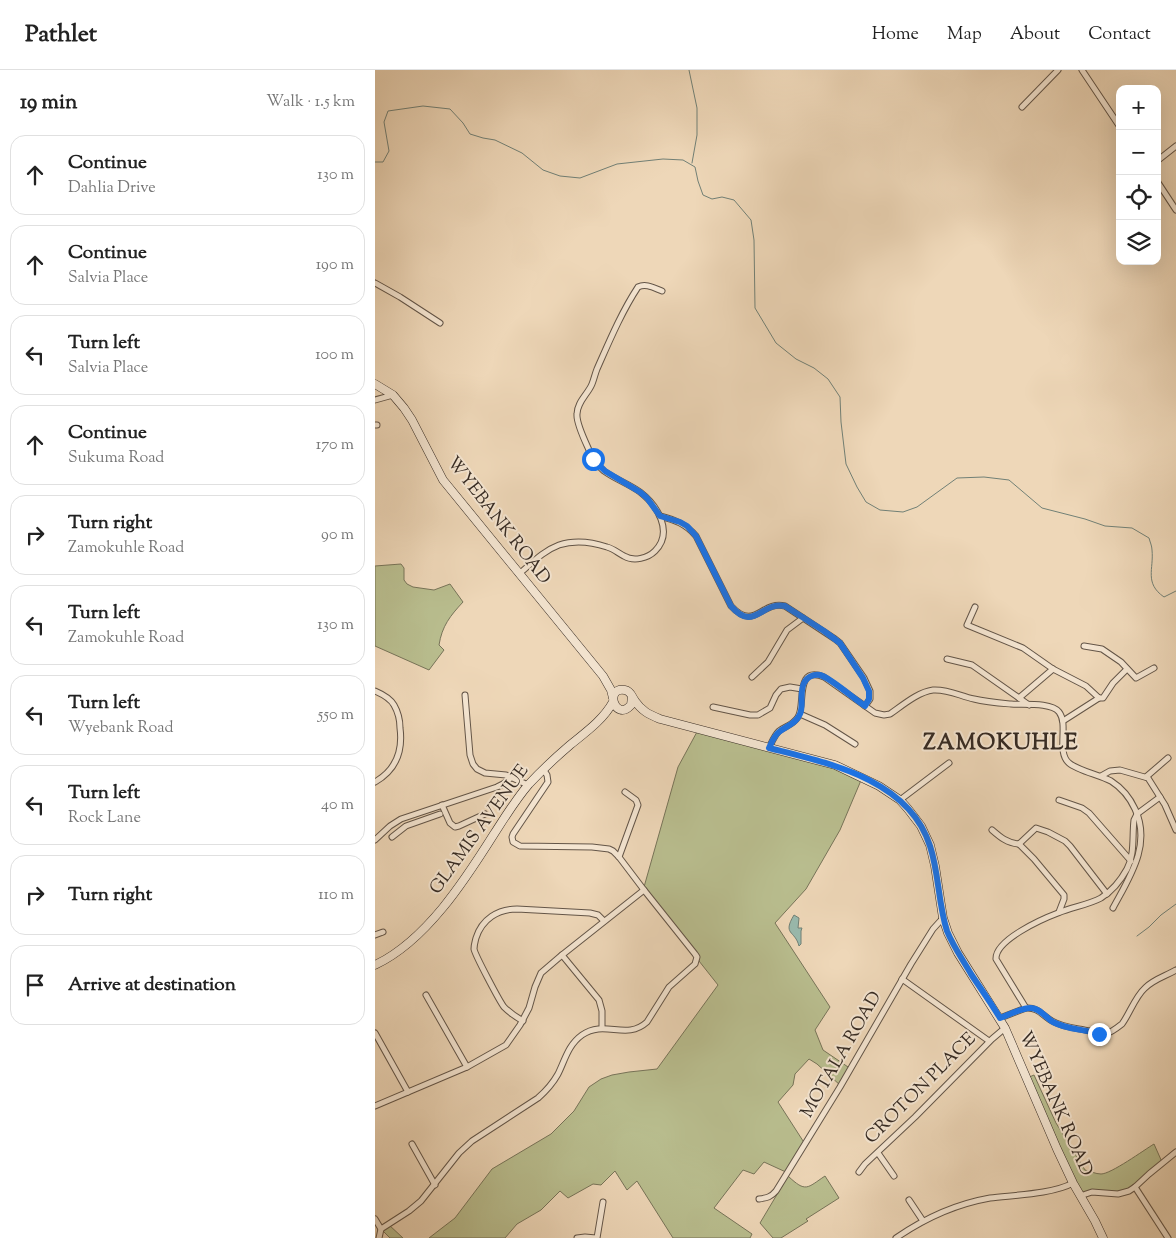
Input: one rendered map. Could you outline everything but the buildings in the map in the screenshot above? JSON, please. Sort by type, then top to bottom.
[{"type":"main road","name":"WYEBANK ROAD","points":[[375,384],[393,395],[412,420],[443,480],[603,676],[621,690]]},
{"type":"main road","name":"WYEBANK ROAD","points":[[603,676],[611,690],[613,700]]},
{"type":"main road","points":[[621,690],[628,692],[632,698],[631,705],[623,709],[615,706],[613,700],[616,692],[621,690]]},
{"type":"main road","name":"WYEBANK ROAD","points":[[632,698],[641,710],[667,722],[835,765],[879,786],[900,800],[915,816],[927,837],[934,860],[943,918],[948,933],[958,953],[1000,1018],[1073,1183],[1103,1238]]},
{"type":"main road","name":"GLAMIS AVENUE","points":[[375,963],[402,949],[424,929],[446,903],[480,856],[513,804],[543,769],[599,721],[607,712],[613,700]]},
{"type":"main road","name":"WYEBANK ROAD","points":[[623,709],[641,710]]},
{"type":"main road","name":"GLAMIS AVENUE","points":[[599,721],[623,709]]},
{"type":"street","points":[[1022,107],[1058,70]]},
{"type":"street","points":[[1082,70],[1116,121]]},
{"type":"street","points":[[1161,158],[1176,146]]},
{"type":"street","points":[[1161,187],[1176,210]]},
{"type":"street","points":[[375,283],[440,323]]},
{"type":"street","points":[[519,574],[548,550],[567,543],[577,542],[597,545],[614,550],[630,559],[651,555],[661,543],[663,530],[660,516],[647,498],[640,492],[605,471],[593,459],[577,420],[577,408],[591,386],[613,335],[638,288],[646,285],[663,291]]},
{"type":"street","points":[[375,400],[393,395]]},
{"type":"street","points":[[660,516],[680,522],[687,526],[696,536],[731,606],[738,613],[748,617],[754,616],[768,608],[781,605],[835,639],[846,651],[869,691],[869,699],[865,706]]},
{"type":"street","points":[[975,607],[967,625],[1023,648],[1053,670],[1086,686],[1101,698]]},
{"type":"street","points":[[752,678],[768,662],[787,630],[803,618]]},
{"type":"street","points":[[1084,646],[1102,649],[1121,662],[1136,678],[1154,668]]},
{"type":"street","points":[[947,658],[972,665],[1029,706]]},
{"type":"street","points":[[1063,721],[1101,698],[1127,669]]},
{"type":"street","points":[[1019,698],[1053,670]]},
{"type":"street","points":[[769,748],[778,732],[795,722],[800,714],[802,689],[805,681],[816,675],[831,681],[875,713],[887,715],[924,692],[939,690],[991,702],[1051,707],[1059,713],[1063,721],[1064,755],[1068,763],[1113,782],[1128,796],[1137,814],[1141,833],[1139,857],[1113,908]]},
{"type":"street","points":[[713,707],[750,715],[758,714],[770,708],[781,689],[790,687],[802,689]]},
{"type":"street","points":[[375,691],[395,706],[400,721],[401,742],[396,760],[388,771],[375,782]]},
{"type":"street","points":[[465,695],[467,735],[471,761],[477,769],[485,773],[506,775],[528,786]]},
{"type":"street","points":[[800,714],[825,725],[855,744]]},
{"type":"street","points":[[1145,777],[1168,758]]},
{"type":"street","points":[[900,800],[949,763]]},
{"type":"street","points":[[381,1229],[421,1201],[459,1153],[472,1141],[538,1098],[555,1079],[569,1048],[575,1041],[584,1034],[602,1028],[632,1030],[643,1026],[669,987],[693,966],[697,959],[619,857],[611,850],[603,848],[520,846],[513,842],[513,834],[548,782],[547,775],[543,769]]},
{"type":"street","points":[[1101,776],[1120,770],[1145,777],[1151,782],[1160,797],[1176,830]]},
{"type":"street","points":[[375,840],[401,819],[497,787],[512,777]]},
{"type":"street","points":[[619,857],[638,805],[636,800],[625,792]]},
{"type":"street","points":[[1026,1008],[996,959],[996,953],[1010,938],[1022,930],[1059,912],[1093,902],[1107,894],[1123,876],[1131,861],[1134,820],[1137,814],[1160,797]]},
{"type":"street","points":[[1059,800],[1089,813],[1131,861]]},
{"type":"street","points":[[442,806],[450,823],[455,827],[485,814]]},
{"type":"street","points":[[392,837],[406,826],[440,814]]},
{"type":"street","points":[[1019,844],[1035,828],[1048,832],[1070,846],[1107,894]]},
{"type":"street","points":[[992,830],[1007,841],[1019,844],[1064,895],[1059,912]]},
{"type":"street","points":[[375,1106],[467,1067],[506,1045],[529,1008],[539,976],[644,890]]},
{"type":"street","points":[[523,1020],[512,1015],[504,1006],[475,953],[474,948],[478,932],[488,918],[505,910],[517,909],[590,913],[598,915],[604,921]]},
{"type":"street","name":"MOTALA ROAD","points":[[759,1199],[772,1196],[776,1191],[836,1094],[902,979],[933,929],[943,918]]},
{"type":"street","points":[[375,935],[383,932]]},
{"type":"street","points":[[563,955],[599,1000],[602,1011],[602,1028]]},
{"type":"street","points":[[1000,1018],[1026,1008],[1031,1008],[1036,1009],[1052,1021],[1071,1028],[1099,1034],[1110,1032],[1122,1024],[1145,988],[1176,970]]},
{"type":"street","points":[[902,979],[989,1041]]},
{"type":"street","points":[[426,995],[467,1067]]},
{"type":"street","name":"CROTON PLACE","points":[[859,1172],[989,1041],[1005,1028]]},
{"type":"street","points":[[375,1033],[408,1092]]},
{"type":"street","points":[[412,1144],[435,1185]]},
{"type":"street","points":[[877,1152],[893,1176]]},
{"type":"street","points":[[1080,1196],[1092,1192],[1124,1193],[1135,1187],[1176,1152]]},
{"type":"street","points":[[899,1237],[937,1214],[976,1201],[1061,1188],[1073,1183]]},
{"type":"street","points":[[1135,1187],[1168,1238]]},
{"type":"street","points":[[909,1200],[923,1221]]},
{"type":"street","points":[[577,1238],[596,1238],[603,1202]]},
{"type":"street","points":[[375,1219],[381,1229],[379,1238]]},
{"type":"green space","points":[[401,564],[404,568],[404,580],[407,584],[413,587],[434,590],[450,584],[463,602],[444,627],[439,645],[444,650],[429,670],[375,646],[375,566]]},
{"type":"green space","points":[[698,730],[798,756],[862,778],[840,830],[806,889],[775,923],[830,1007],[815,1030],[823,1050],[851,1069],[841,1086],[809,1059],[795,1074],[793,1085],[778,1102],[805,1144],[788,1173],[764,1162],[754,1174],[743,1170],[714,1208],[752,1234],[750,1238],[673,1238],[637,1181],[627,1190],[615,1171],[601,1185],[593,1184],[568,1198],[560,1191],[541,1210],[517,1224],[505,1238],[429,1238],[455,1218],[492,1169],[551,1134],[574,1111],[589,1087],[601,1079],[612,1075],[657,1069],[718,985],[699,961],[698,955],[644,887],[678,767]]},
{"type":"green space","points":[[1034,1075],[1056,1123],[1085,1170],[1099,1174],[1106,1173],[1154,1144],[1162,1162],[1123,1193],[1092,1192],[1080,1196],[1027,1078]]},
{"type":"green space","points":[[788,1176],[799,1185],[807,1187],[825,1176],[839,1198],[781,1238],[773,1238],[760,1223]]},
{"type":"green space","points":[[388,1224],[403,1238],[390,1238],[381,1229]]},
{"type":"water","points":[[794,915],[799,918],[798,928],[802,928],[801,944],[799,946],[789,929]]},
{"type":"waterway","points":[[689,70],[697,108],[697,135],[692,163]]},
{"type":"waterway","points":[[375,162],[383,162],[389,151],[384,122],[388,111],[423,106],[450,109],[470,134],[495,140],[522,153],[543,170],[560,176],[580,178],[617,164],[663,159],[683,160],[695,167],[703,195],[712,199],[722,197],[734,200],[751,220],[754,240],[755,308],[776,343],[796,359],[814,368],[828,379],[840,397],[846,464],[866,502],[880,510],[903,512],[917,507],[957,478],[984,477],[1009,480],[1042,508],[1105,526],[1132,528],[1149,538],[1152,548],[1151,575],[1154,586],[1164,597],[1176,591]]},
{"type":"waterway","points":[[1137,936],[1176,904]]},
{"type":"district","name":"ZAMOKUHLE","points":[[1001,744]]},
{"type":"route","points":[[593,459],[605,471],[640,492],[647,498],[660,516],[673,519],[687,526],[696,536],[731,606],[738,613],[748,617],[754,616],[773,606],[785,606],[840,643],[863,678],[869,691],[869,699],[865,706],[824,677],[820,675],[811,676],[805,681],[802,689],[800,714],[795,722],[775,735],[769,748],[835,765],[892,794],[915,816],[927,837],[933,854],[943,918],[948,933],[958,953],[1000,1018],[1026,1008],[1033,1008],[1057,1024],[1099,1034]]}]
